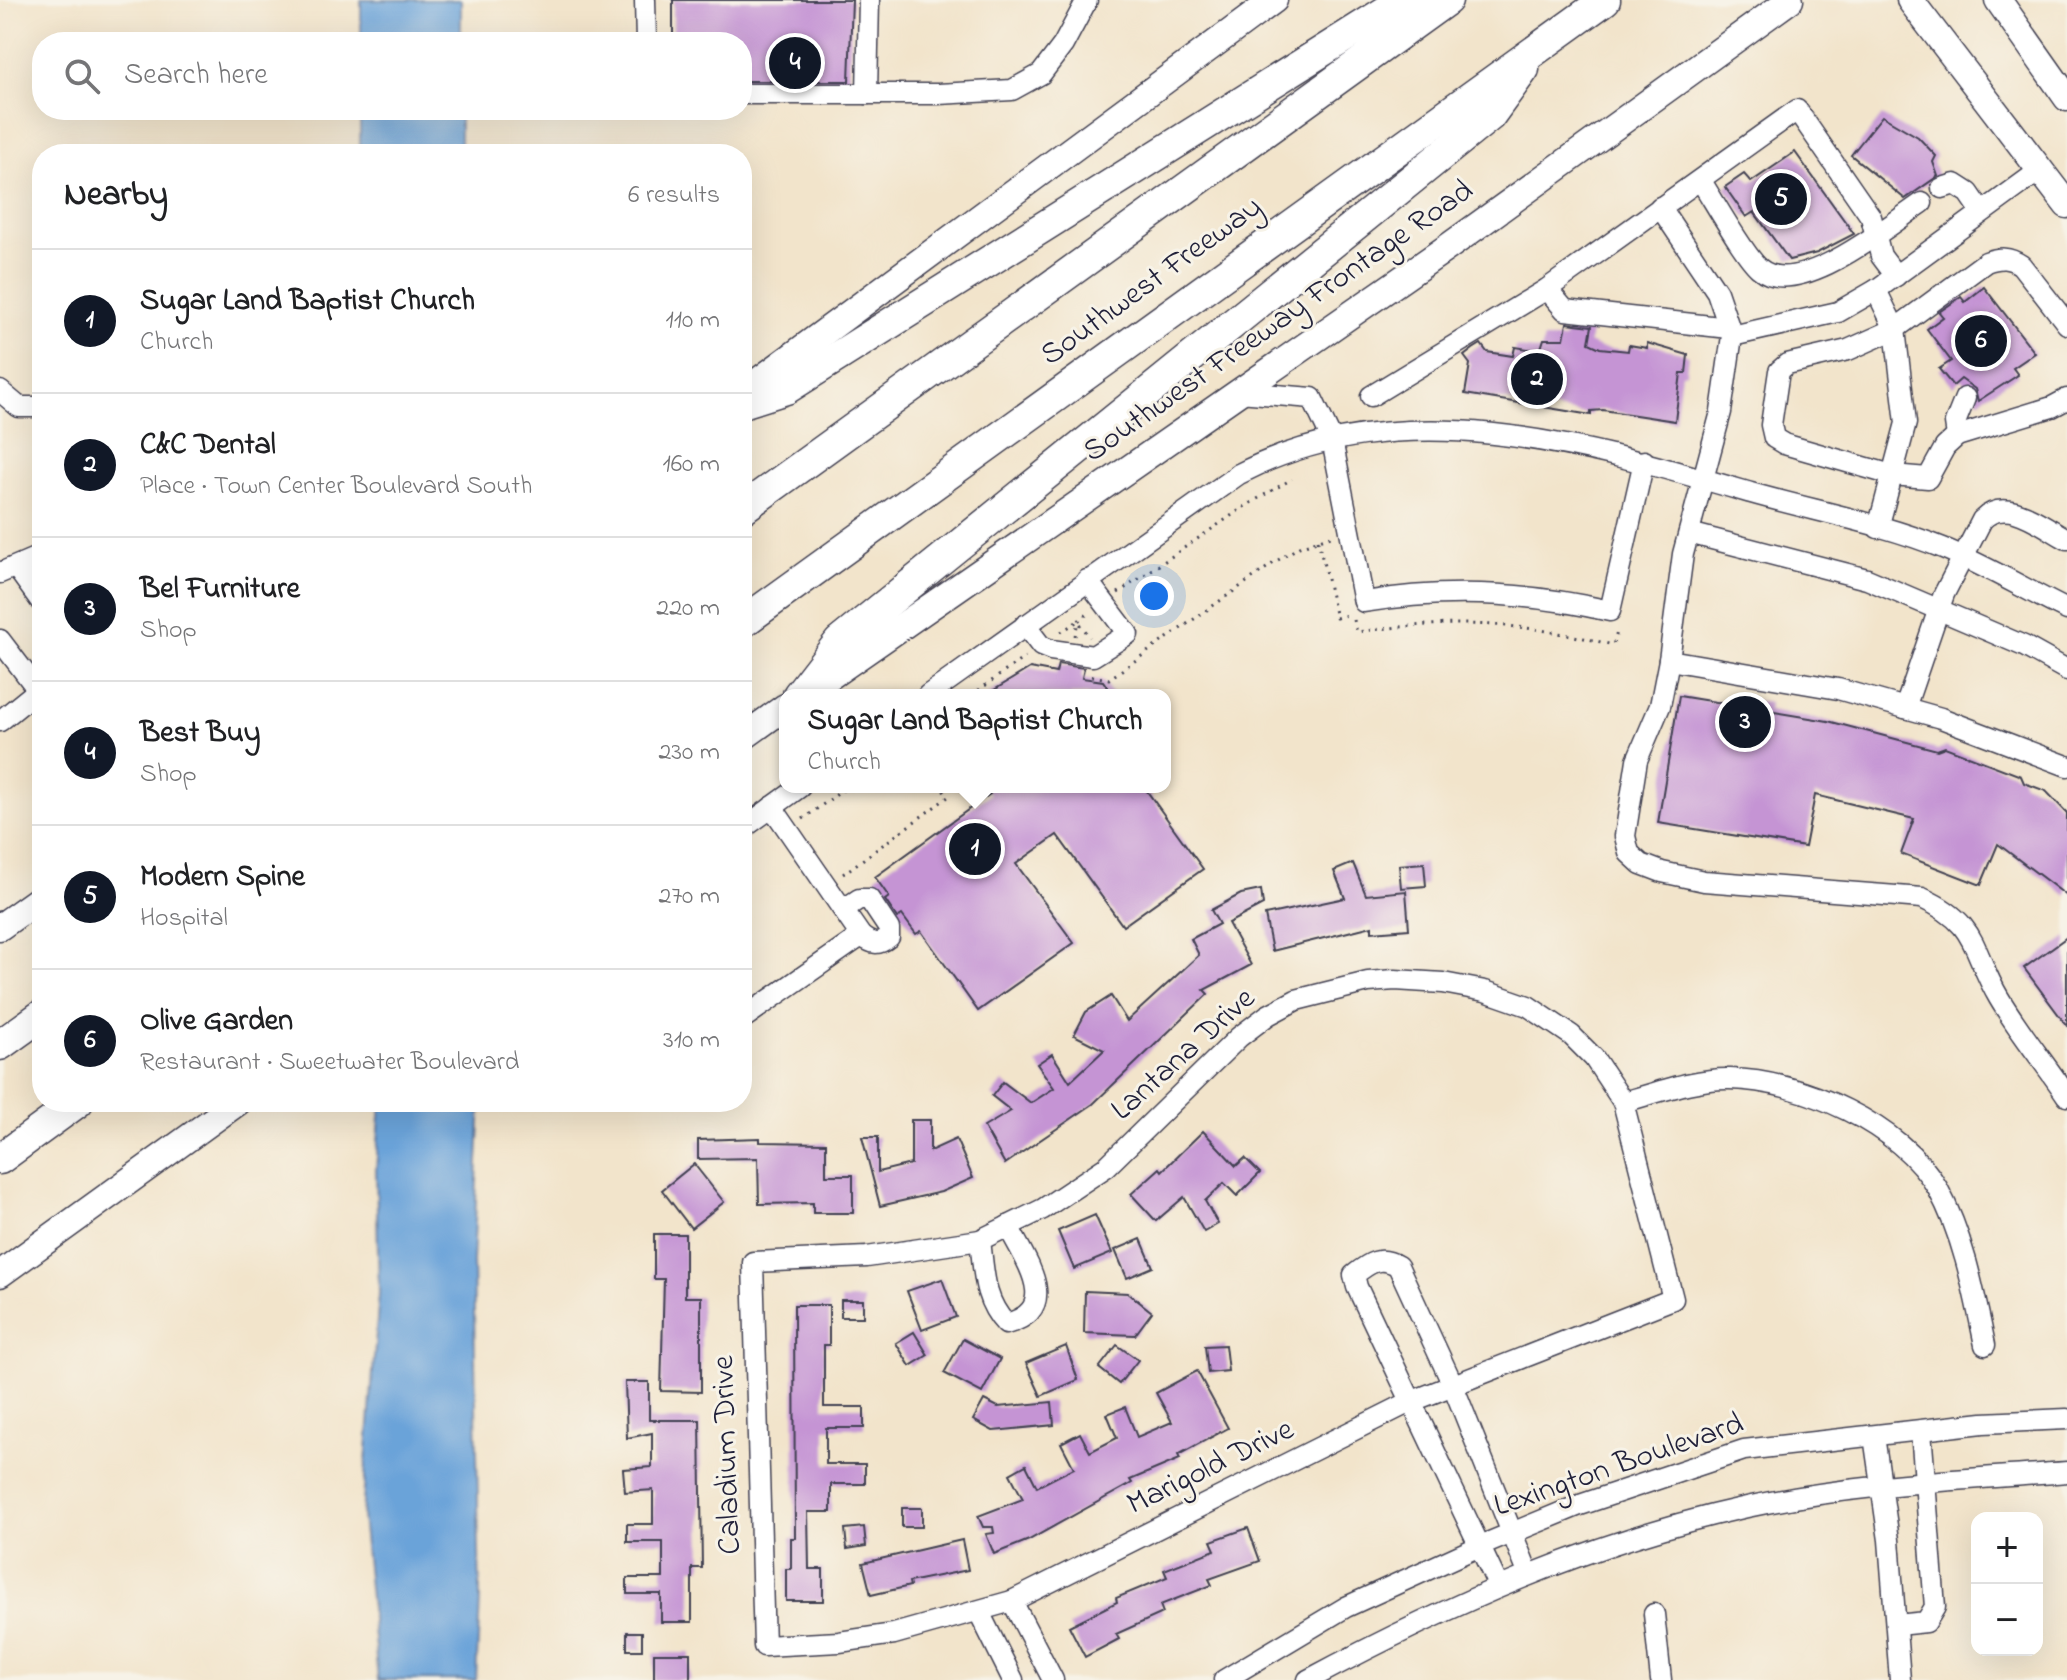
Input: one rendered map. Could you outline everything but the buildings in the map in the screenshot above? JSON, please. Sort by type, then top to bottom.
[{"type":"highway","points":[[752,400],[786,389],[1391,8],[1417,0]]},
{"type":"highway","name":"Southwest Freeway","points":[[752,502],[1447,0]]},
{"type":"highway","name":"Southwest Freeway","points":[[752,616],[1605,0]]},
{"type":"highway","points":[[804,689],[839,642],[1490,116],[1541,46]]},
{"type":"highway","points":[[0,1045],[32,1022]]},
{"type":"highway","points":[[0,1159],[64,1112]]},
{"type":"main road","points":[[752,386],[1274,0]]},
{"type":"main road","points":[[1888,0],[1916,8],[2067,205]]},
{"type":"main road","points":[[1998,0],[2067,98]]},
{"type":"main road","name":"Southwest Freeway Frontage Road","points":[[809,689],[1239,392],[1778,5]]},
{"type":"main road","points":[[752,731],[779,711]]},
{"type":"main road","points":[[0,927],[32,904]]},
{"type":"main road","points":[[0,1274],[224,1112]]},
{"type":"street","points":[[645,0],[646,32]]},
{"type":"street","points":[[867,94],[869,0]]},
{"type":"street","points":[[752,94],[1012,90],[1041,74],[1063,45],[1087,0]]},
{"type":"street","points":[[1371,396],[1547,289],[1797,110],[1871,217],[1881,256],[1896,276]]},
{"type":"street","points":[[1547,289],[1565,310],[1731,332],[1838,312],[1896,276],[2039,171]]},
{"type":"street","points":[[1701,181],[1760,269],[1783,276],[1809,272],[1842,257],[1922,203]]},
{"type":"street","points":[[1942,188],[1955,184],[1969,193],[1982,212]]},
{"type":"street","points":[[1660,207],[1717,292],[1731,332],[1721,412],[1689,533],[1660,706],[1637,760],[1625,836],[1629,853],[1641,864],[1662,872],[1704,881],[1922,898],[1950,911],[1975,943],[1998,997],[2067,1096]]},
{"type":"street","points":[[2067,324],[2021,265],[2012,259],[1998,257],[1986,262],[1895,329],[1848,350],[1787,364],[1779,371],[1771,425],[1774,438],[1784,444],[1892,475],[1928,478],[1945,447],[1957,436],[2052,407],[2067,399]]},
{"type":"street","points":[[1876,290],[1895,329],[1906,423],[1878,528]]},
{"type":"street","points":[[0,391],[19,407],[32,407]]},
{"type":"street","points":[[1239,392],[1312,398],[1332,440],[1364,602],[1467,592],[1513,594],[1610,611],[1644,461]]},
{"type":"street","points":[[1957,436],[1955,423],[1965,398]]},
{"type":"street","points":[[936,689],[1239,474],[1268,459],[1332,440],[1410,431],[1457,431],[1560,441],[1644,461],[1878,528],[1961,557],[2067,610]]},
{"type":"street","points":[[1905,708],[1938,608],[1961,557],[1991,510],[2009,508],[2067,539]]},
{"type":"street","points":[[1689,533],[1856,575],[1938,608],[2067,670]]},
{"type":"street","points":[[32,559],[8,570],[32,593]]},
{"type":"street","points":[[1025,625],[1041,646],[1093,656],[1128,634],[1087,580]]},
{"type":"street","points":[[0,640],[32,678]]},
{"type":"street","points":[[1669,660],[1838,689],[1905,708],[2067,766]]},
{"type":"street","points":[[0,721],[32,695]]},
{"type":"street","points":[[752,822],[792,793]]},
{"type":"street","points":[[772,807],[861,936],[872,944],[882,943],[889,937],[889,929],[869,899],[859,899],[844,909]]},
{"type":"street","points":[[752,1012],[861,936]]},
{"type":"street","name":"Lantana Drive","points":[[753,1262],[867,1257],[980,1240],[1043,1209],[1106,1167],[1239,1037],[1268,1015],[1296,1000],[1368,982],[1443,983],[1485,991],[1528,1006],[1571,1035],[1594,1058],[1623,1102],[1673,1299]]},
{"type":"street","points":[[1623,1102],[1728,1079],[1765,1083],[1796,1089],[1832,1104],[1887,1134],[1937,1186],[1968,1266],[1985,1345]]},
{"type":"street","points":[[980,1240],[987,1295],[995,1312],[1006,1324],[1025,1319],[1035,1306],[1036,1283],[1008,1226]]},
{"type":"street","points":[[1498,1585],[1357,1287],[1354,1275],[1371,1262],[1387,1260],[1398,1266],[1452,1383],[1528,1573]]},
{"type":"street","name":"Caladium Drive","points":[[753,1262],[764,1646]]},
{"type":"street","name":"Marigold Drive","points":[[764,1646],[839,1642],[894,1634],[1012,1601],[1410,1402],[1673,1299]]},
{"type":"street","name":"Lexington Boulevard","points":[[1224,1680],[1346,1607],[1479,1546],[1577,1506],[1744,1450],[1983,1423],[2067,1419]]},
{"type":"street","points":[[1897,1625],[1926,1622],[1935,1607],[1921,1431]]},
{"type":"street","points":[[1874,1436],[1897,1625],[1900,1680]]},
{"type":"street","points":[[1308,1680],[1498,1585],[1625,1539],[1748,1506],[1882,1486],[2067,1472]]},
{"type":"street","points":[[1012,1601],[1053,1680]]},
{"type":"street","points":[[979,1612],[1013,1680]]},
{"type":"street","points":[[1654,1614],[1661,1680]]},
{"type":"path","points":[[1292,479],[1247,505],[1078,621],[1069,672],[1109,679],[1278,560],[1318,540],[1349,530]]},
{"type":"path","points":[[1318,540],[1336,618],[1353,614],[1357,632],[1450,622],[1494,623],[1568,633],[1613,645],[1619,626],[1610,611]]},
{"type":"path","points":[[980,689],[1028,655]]},
{"type":"path","points":[[803,819],[839,793]]},
{"type":"path","points":[[843,874],[948,797],[945,793]]},
{"type":"water","points":[[361,0],[461,0],[461,32],[361,32]]},
{"type":"water","points":[[360,120],[460,120],[460,144],[360,144]]},
{"type":"water","points":[[380,1112],[480,1112],[473,1261],[480,1599],[476,1680],[378,1680],[362,1516],[379,1293],[376,1170]]},
{"type":"place","name":"Best Buy","points":[[795,63]]},
{"type":"place","name":"Modern Spine","points":[[1781,199]]},
{"type":"place","name":"Olive Garden","points":[[1981,341]]},
{"type":"place","name":"C&C Dental","points":[[1537,379]]},
{"type":"place","name":"Bel Furniture","points":[[1745,722]]},
{"type":"place","name":"Sugar Land Baptist Church","points":[[975,849]]}]
